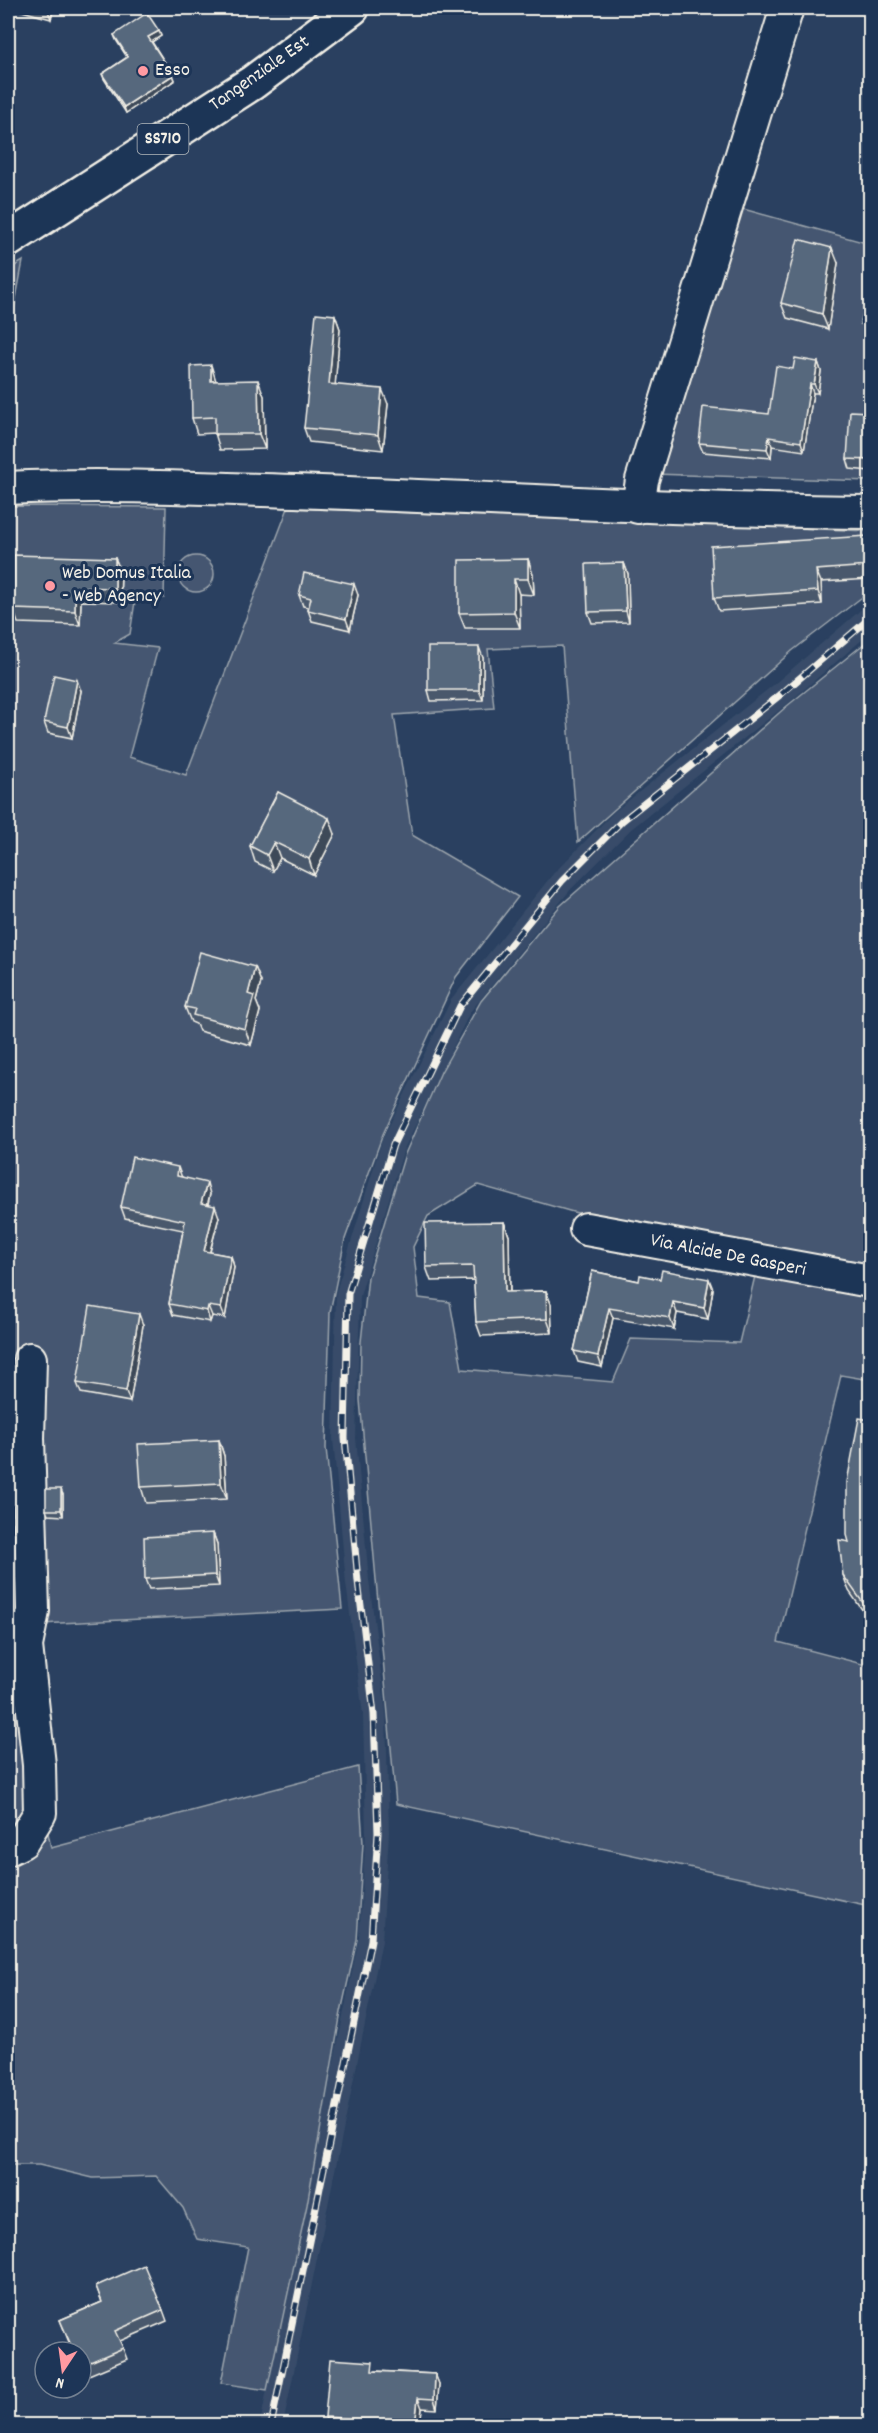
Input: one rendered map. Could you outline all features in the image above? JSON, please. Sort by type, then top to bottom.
[{"type":"main road","name":"Tangenziale Est","points":[[8,240],[74,194],[252,83],[352,8]]},
{"type":"street","points":[[638,507],[642,480],[787,8]]},
{"type":"street","points":[[8,488],[83,484],[486,497],[638,507],[870,512]]},
{"type":"street","name":"Via Alcide De Gasperi","points":[[586,1229],[870,1281]]},
{"type":"street","points":[[8,1849],[22,1842],[40,1813],[39,1765],[26,1646],[33,1611],[28,1438],[30,1359]]},
{"type":"shaded area","points":[[736,207],[870,244],[870,286],[860,324],[870,328],[870,481],[654,474]]},
{"type":"shaded area","points":[[23,261],[8,341],[8,270]]},
{"type":"shaded area","points":[[8,506],[166,507],[164,598],[136,595],[130,634],[114,643],[158,648],[129,757],[186,775],[288,508],[870,531],[870,591],[792,651],[578,842],[562,646],[488,649],[494,708],[394,715],[412,835],[518,897],[456,977],[383,1134],[345,1239],[330,1312],[326,1448],[342,1609],[20,1625],[19,1686],[51,1848],[358,1767],[363,1843],[357,1940],[341,2012],[307,2205],[267,2390],[221,2383],[248,2247],[197,2239],[183,2208],[156,2176],[93,2178],[39,2165],[8,2165]]},
{"type":"shaded area","points":[[196,556],[209,561],[214,574],[209,587],[196,592],[183,587],[178,574],[183,561]]},
{"type":"shaded area","points":[[870,602],[870,633],[787,704],[630,830],[571,889],[470,1012],[404,1149],[360,1296],[356,1438],[369,1580],[386,1713],[389,1833],[382,1941],[283,2425],[260,2424],[359,1938],[366,1833],[363,1715],[346,1583],[333,1438],[336,1292],[382,1140],[451,1000],[553,874],[614,812],[772,686]]},
{"type":"shaded area","points":[[870,639],[870,1271],[573,1212],[478,1185],[428,1216],[413,1247],[419,1298],[450,1302],[462,1369],[613,1382],[631,1339],[739,1343],[756,1272],[870,1295],[870,1380],[841,1375],[778,1642],[870,1666],[870,1906],[396,1804],[360,1400],[361,1342],[368,1277],[405,1154],[441,1072],[481,1001],[560,906],[787,706]]},
{"type":"building","name":"Esso","points":[[147,13],[159,31],[148,37],[173,75],[124,107],[102,74],[128,57],[114,35]]},
{"type":"building","points":[[798,239],[832,248],[822,314],[781,303]]},
{"type":"building","points":[[316,313],[335,315],[329,384],[382,389],[378,435],[304,428]]},
{"type":"building","points":[[795,358],[818,362],[814,384],[810,384],[801,442],[769,437],[767,449],[699,443],[703,407],[769,414],[776,366],[793,369]]},
{"type":"building","points":[[211,365],[211,381],[258,380],[259,434],[215,434],[215,417],[192,418],[191,366]]},
{"type":"building","points":[[850,411],[870,412],[870,460],[847,459]]},
{"type":"building","points":[[867,536],[869,566],[816,570],[818,591],[714,598],[711,546]]},
{"type":"building","points":[[14,555],[115,558],[115,588],[75,587],[75,611],[13,609]]},
{"type":"building","points":[[528,559],[528,579],[514,579],[514,612],[459,613],[459,560]]},
{"type":"building","points":[[624,563],[626,611],[588,612],[586,564]]},
{"type":"building","points":[[304,573],[354,584],[346,619],[308,610],[311,598],[299,595]]},
{"type":"building","points":[[428,647],[479,647],[479,690],[428,690]]},
{"type":"building","points":[[54,675],[77,680],[68,727],[44,722]]},
{"type":"building","points":[[278,792],[329,818],[309,859],[274,842],[267,855],[250,846]]},
{"type":"building","points":[[200,952],[255,967],[248,994],[254,996],[245,1029],[193,1015],[195,1009],[185,1007]]},
{"type":"building","points":[[132,1157],[178,1167],[177,1176],[207,1183],[201,1203],[215,1206],[204,1251],[231,1256],[221,1308],[208,1306],[207,1311],[169,1304],[185,1221],[121,1207]]},
{"type":"building","points":[[504,1222],[505,1292],[546,1291],[547,1319],[476,1322],[473,1266],[426,1267],[425,1223]]},
{"type":"building","points":[[662,1270],[709,1279],[704,1308],[673,1302],[670,1318],[609,1308],[598,1356],[574,1351],[592,1271],[639,1281],[640,1275],[660,1279]]},
{"type":"building","points":[[90,1306],[139,1314],[126,1391],[77,1383]]},
{"type":"building","points":[[859,1418],[870,1420],[870,1610],[843,1575],[839,1540],[849,1542],[847,1482]]},
{"type":"building","points":[[219,1440],[221,1483],[141,1487],[138,1444]]},
{"type":"building","points":[[46,1489],[61,1489],[61,1510],[46,1510]]},
{"type":"building","points":[[213,1533],[215,1575],[145,1579],[144,1537]]},
{"type":"building","points":[[144,2265],[163,2310],[115,2331],[123,2348],[93,2361],[93,2340],[69,2340],[60,2320],[102,2302],[96,2286]]},
{"type":"building","points":[[330,2359],[373,2362],[372,2371],[435,2374],[434,2399],[418,2398],[415,2426],[369,2426],[369,2420],[325,2417]]},
{"type":"railway","points":[[271,2426],[371,1940],[378,1833],[374,1714],[358,1581],[345,1438],[348,1294],[393,1145],[460,1006],[562,881],[622,821],[780,695],[870,618]]},
{"type":"place","name":"Esso","points":[[143,71]]},
{"type":"place","name":"Web Domus Italia - Web Agency","points":[[50,586]]}]
